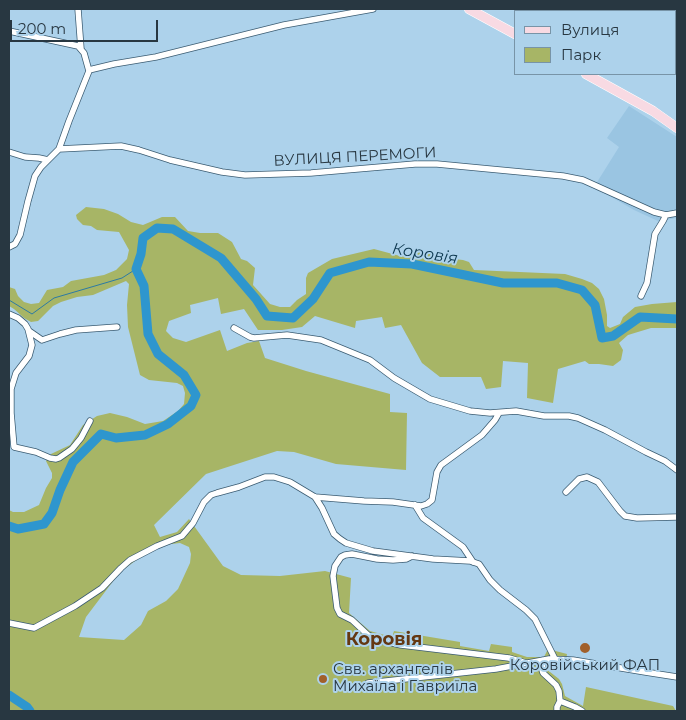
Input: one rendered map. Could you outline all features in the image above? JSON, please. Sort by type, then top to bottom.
[{"type":"main road","points":[[469,9],[514,33]]},
{"type":"main road","points":[[588,75],[653,111],[677,128]]},
{"type":"street","points":[[10,246],[16,242],[20,235],[35,176],[38,170],[59,149],[88,75],[89,70],[82,50],[78,9]]},
{"type":"street","points":[[89,70],[149,58],[284,25],[373,9]]},
{"type":"street","points":[[9,31],[74,45],[82,50]]},
{"type":"street","name":"ВУЛИЦЯ ПЕРЕМОГИ","points":[[59,149],[121,146],[196,166],[245,175],[311,173],[414,164],[437,164],[563,176],[582,180],[654,212],[666,215],[677,213]]},
{"type":"street","points":[[9,152],[24,157],[48,160]]},
{"type":"street","points":[[641,296],[647,283],[655,234],[666,215]]},
{"type":"street","points":[[9,314],[22,321],[26,326],[32,343],[29,356],[16,373],[11,393],[14,448],[36,452],[56,459],[78,442],[90,421]]},
{"type":"street","points":[[29,331],[42,340],[76,330],[117,327]]},
{"type":"street","points":[[234,328],[252,337],[287,335],[321,340],[370,360],[394,378],[430,399],[476,412],[499,413],[516,411],[544,416],[569,416],[582,419],[665,461],[677,470]]},
{"type":"street","points":[[9,623],[34,628],[85,600],[102,588],[130,560],[182,536],[194,523],[208,497],[263,477],[268,476],[290,482],[315,496],[421,506],[430,502],[433,498],[437,472],[441,465],[482,435],[499,413]]},
{"type":"street","points":[[566,492],[579,479],[587,477],[598,482],[625,516],[637,518],[677,517]]},
{"type":"street","points":[[315,496],[332,532],[346,543],[369,550],[440,560],[473,562]]},
{"type":"street","points":[[415,505],[423,518],[463,548],[473,562],[480,566],[500,590],[533,617],[555,659]]},
{"type":"street","points":[[412,556],[406,559],[393,560],[352,554],[341,558],[335,566],[333,576],[337,608],[340,614],[354,622],[368,635],[383,641],[401,645],[509,658],[526,663]]},
{"type":"street","points":[[368,683],[496,669],[555,659],[573,660],[677,677]]},
{"type":"street","points":[[544,660],[543,673],[556,684],[559,691],[560,701],[557,711]]},
{"type":"street","points":[[560,701],[582,711]]},
{"type":"shaded area","points":[[629,106],[677,137],[677,218],[658,221],[634,210],[594,187],[619,147],[607,138]]},
{"type":"green space","points":[[86,207],[104,209],[118,214],[131,222],[143,225],[162,217],[175,217],[188,231],[218,233],[232,242],[241,259],[247,261],[255,268],[253,285],[270,304],[280,307],[290,307],[306,294],[306,278],[308,273],[332,259],[374,249],[400,256],[410,253],[427,252],[445,258],[469,262],[474,270],[565,274],[582,279],[592,283],[599,289],[604,299],[607,326],[610,328],[620,324],[623,317],[635,307],[677,302],[677,328],[651,328],[628,335],[619,343],[623,350],[621,360],[613,366],[589,364],[585,361],[558,369],[553,403],[527,398],[528,363],[503,361],[501,387],[486,389],[481,377],[440,377],[422,363],[401,325],[385,328],[382,317],[356,321],[355,328],[315,316],[302,327],[282,330],[258,330],[244,309],[221,314],[218,298],[190,305],[191,313],[169,321],[166,331],[173,338],[186,342],[220,330],[227,351],[247,343],[259,341],[265,358],[390,394],[390,412],[407,413],[406,470],[336,464],[294,452],[277,451],[206,474],[154,525],[160,537],[177,532],[189,519],[223,566],[241,575],[280,576],[325,571],[351,578],[349,613],[370,631],[392,637],[394,631],[460,642],[460,646],[489,651],[491,644],[512,647],[512,652],[527,657],[544,657],[548,649],[567,654],[565,666],[547,664],[545,668],[559,679],[565,696],[583,706],[586,687],[673,706],[676,711],[9,711],[9,510],[24,512],[39,505],[52,478],[52,473],[46,461],[51,454],[70,445],[83,425],[97,416],[110,413],[145,424],[163,421],[178,411],[184,404],[185,393],[183,386],[177,383],[149,380],[140,375],[128,327],[127,305],[129,284],[126,281],[93,295],[61,302],[53,306],[38,321],[31,322],[9,306],[9,287],[15,289],[18,296],[24,302],[31,304],[39,303],[47,290],[63,287],[71,281],[104,275],[116,270],[127,259],[129,250],[119,232],[97,230],[91,226],[83,225],[76,215]],"holes":[[[180,543],[189,547],[191,554],[190,563],[178,589],[166,601],[148,611],[141,625],[124,640],[79,637],[86,617],[120,572],[142,556],[163,545]]]},
{"type":"waterway","name":"Коровія","points":[[9,526],[18,529],[44,524],[52,513],[73,462],[101,434],[116,438],[145,435],[168,424],[191,406],[196,395],[184,375],[158,354],[148,334],[144,286],[136,269],[141,254],[143,238],[157,228],[173,229],[221,258],[256,299],[267,316],[293,318],[313,299],[330,273],[369,262],[412,264],[503,283],[557,283],[582,290],[595,305],[602,338],[613,336],[640,317],[677,319]]},
{"type":"waterway","points":[[9,300],[32,314],[54,298],[122,278],[136,269]]},
{"type":"waterway","name":"Коровія","points":[[9,695],[30,711]]},
{"type":"place","name":"Коровійський ФАП","points":[[585,648]]},
{"type":"place","name":"Свв. архангелів Михаїла і Гавриїла","points":[[323,679]]},
{"type":"district","name":"Коровія","points":[[384,640]]}]
